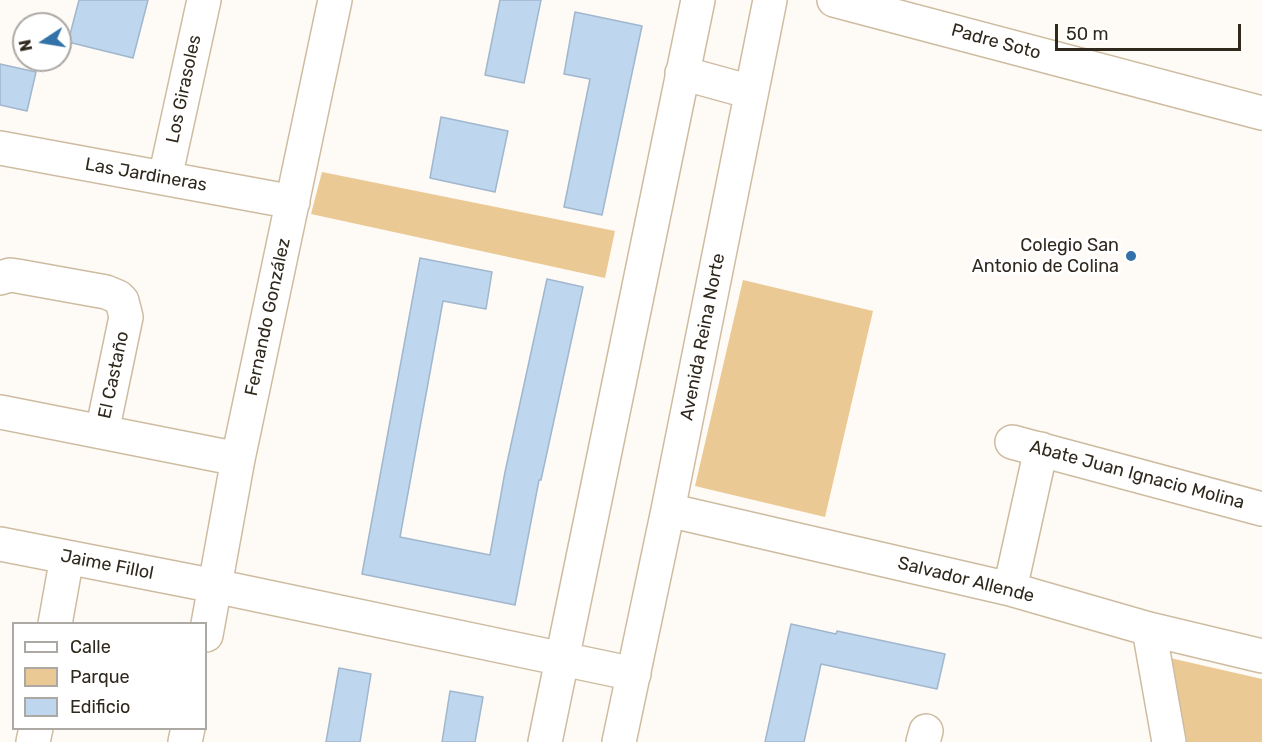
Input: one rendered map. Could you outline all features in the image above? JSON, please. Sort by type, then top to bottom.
[{"type":"street","name":"Los Girasoles","points":[[165,178],[204,0]]},
{"type":"street","name":"Fernando González","points":[[207,630],[238,459],[334,0]]},
{"type":"street","points":[[545,742],[698,0]]},
{"type":"street","name":"Avenida Reina Norte","points":[[619,742],[770,0]]},
{"type":"street","name":"Padre Soto","points":[[834,0],[1262,112]]},
{"type":"street","points":[[682,73],[751,92]]},
{"type":"street","name":"Las Jardineras","points":[[0,148],[292,202]]},
{"type":"street","name":"El Castaño","points":[[0,278],[10,275],[95,290],[112,294],[122,301],[126,317],[102,432]]},
{"type":"street","points":[[0,412],[238,459]]},
{"type":"street","name":"Abate Juan Ignacio Molina","points":[[1010,589],[1027,446],[1262,509]]},
{"type":"street","name":"Salvador Allende","points":[[668,510],[1010,589],[1149,629],[1262,656]]},
{"type":"street","name":"Jaime Fillol","points":[[0,544],[215,586]]},
{"type":"street","points":[[55,622],[67,557]]},
{"type":"street","points":[[215,586],[634,674]]},
{"type":"street","points":[[1149,629],[1169,742]]},
{"type":"green space","points":[[322,172],[615,231],[605,278],[311,214]]},
{"type":"green space","points":[[743,280],[873,311],[825,517],[695,486]]},
{"type":"green space","points":[[1170,658],[1262,679],[1262,742],[1187,742]]},
{"type":"building","points":[[79,0],[148,0],[133,58],[72,43],[72,27]]},
{"type":"building","points":[[500,0],[541,0],[524,83],[485,75]]},
{"type":"building","points":[[575,12],[642,26],[602,215],[564,207],[590,79],[564,74]]},
{"type":"building","points":[[0,64],[12,67],[12,72],[36,72],[27,111],[0,105]]},
{"type":"building","points":[[441,117],[508,131],[495,192],[430,178]]},
{"type":"building","points":[[420,258],[492,272],[486,309],[443,301],[400,537],[490,555],[505,472],[547,279],[583,287],[541,480],[539,480],[515,605],[362,574]]},
{"type":"building","points":[[791,624],[836,634],[837,631],[945,654],[937,689],[821,664],[804,742],[765,742]]},
{"type":"building","points":[[339,668],[371,674],[360,742],[326,742]]},
{"type":"building","points":[[450,691],[483,697],[475,742],[442,742]]},
{"type":"place","name":"Colegio San Antonio de Colina","points":[[1131,256]]}]
